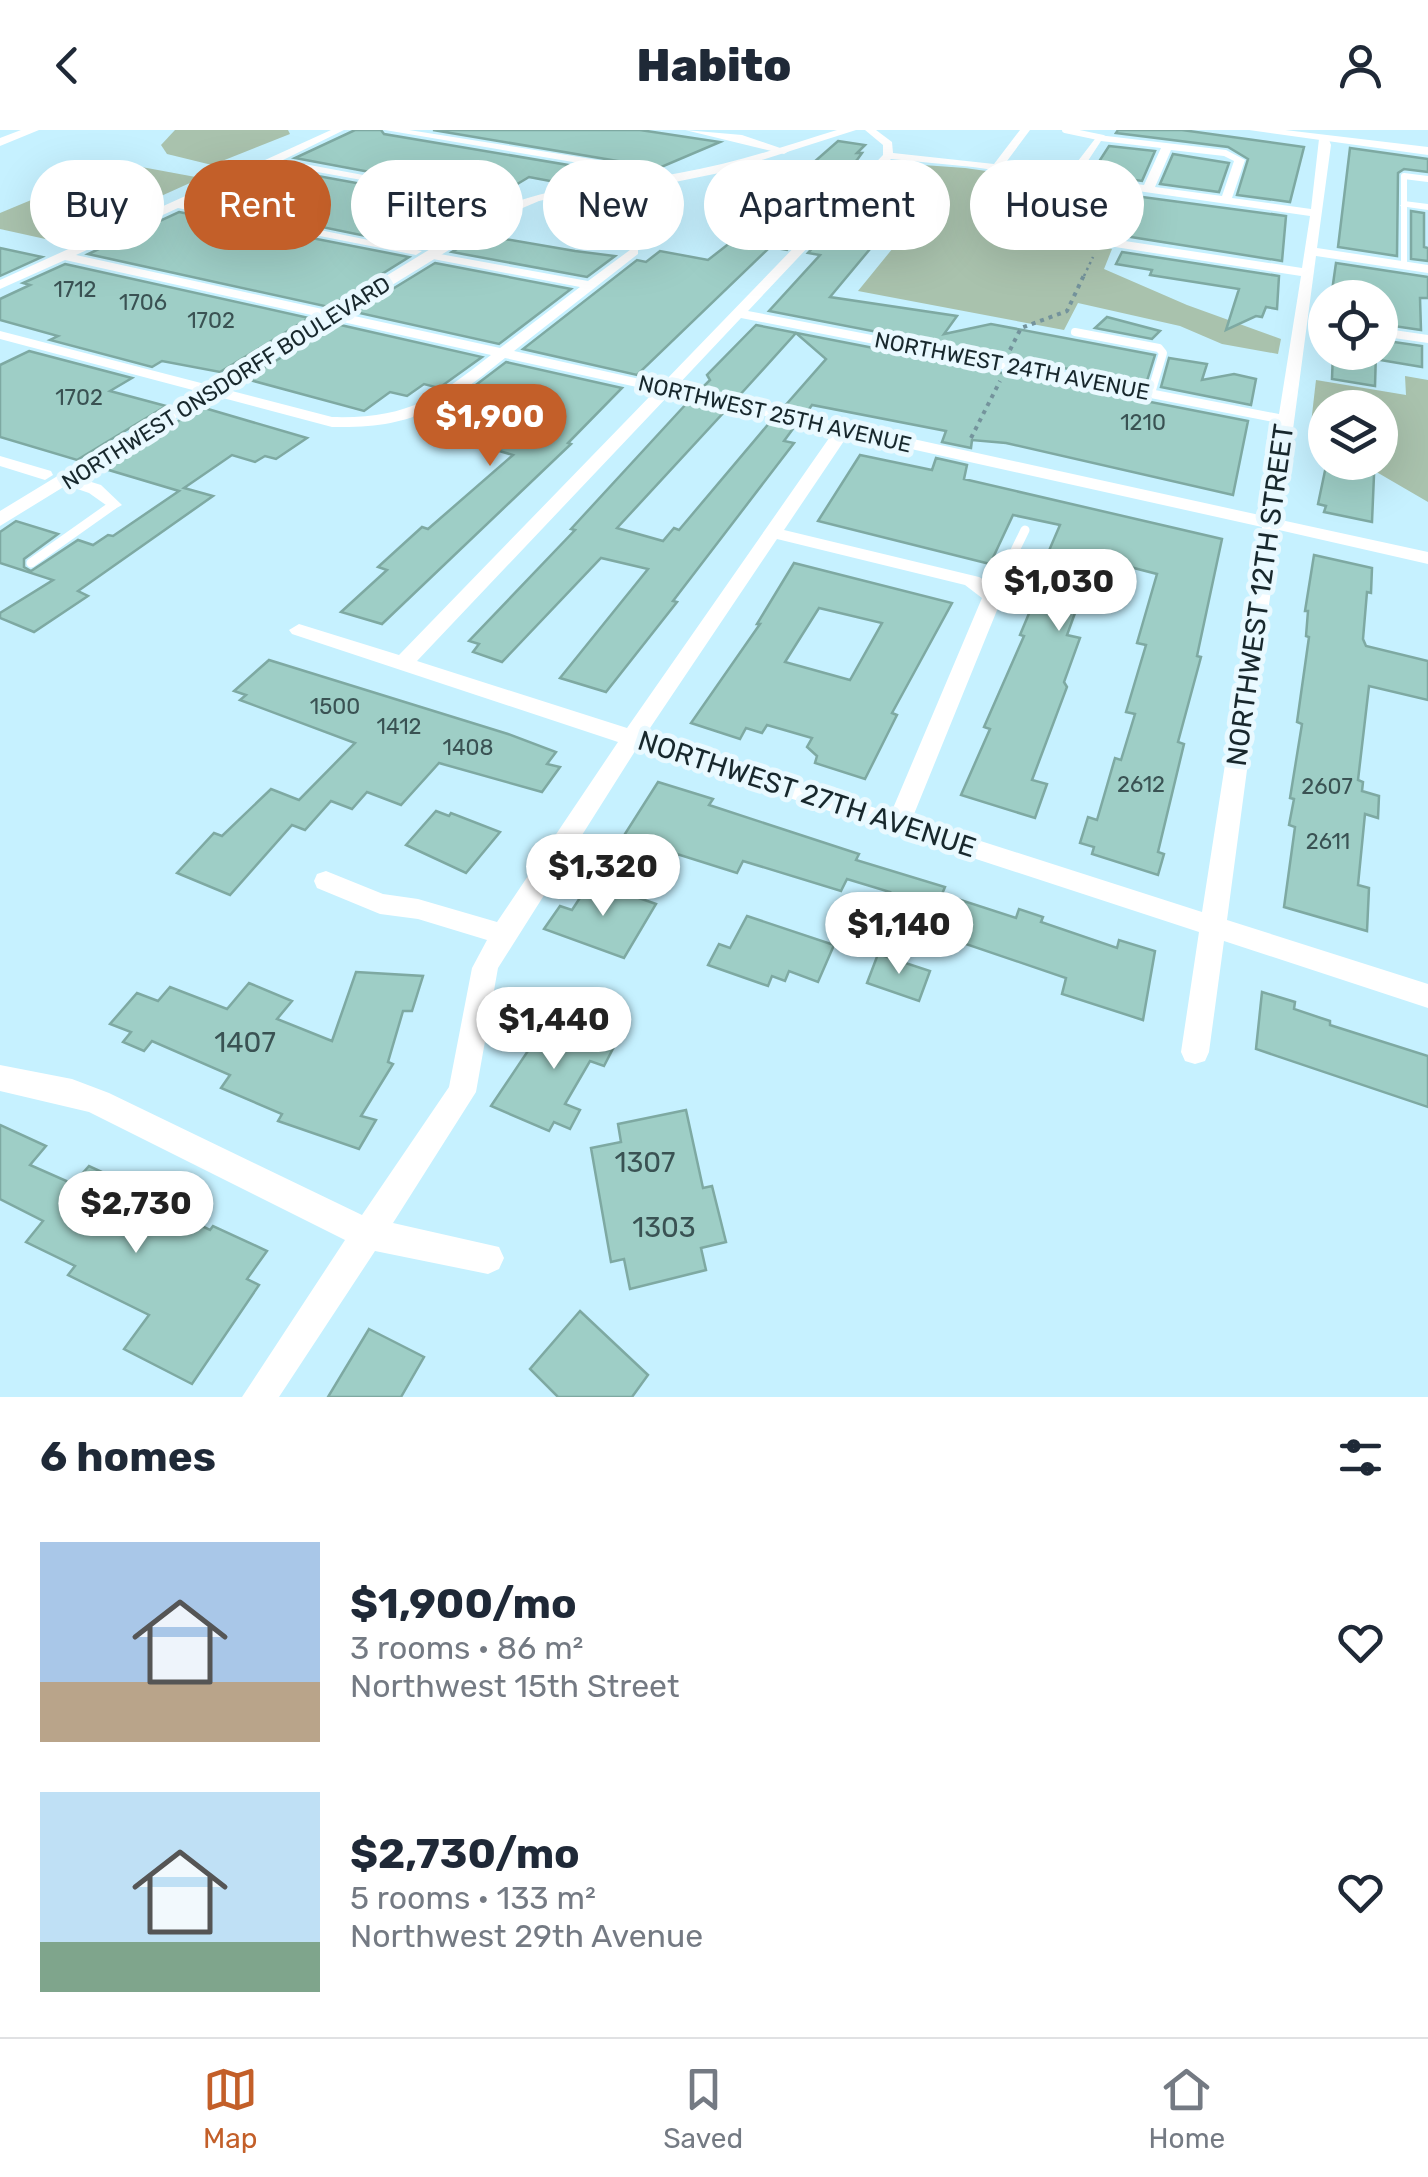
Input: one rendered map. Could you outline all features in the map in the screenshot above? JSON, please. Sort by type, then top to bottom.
[{"type":"street","points":[[0,142],[33,130]]},
{"type":"street","points":[[274,160],[339,130]]},
{"type":"street","points":[[390,130],[585,160]]},
{"type":"street","points":[[690,130],[779,149]]},
{"type":"street","name":"NORTHWEST ONSDORFF BOULEVARD","points":[[684,175],[849,130]]},
{"type":"street","points":[[870,130],[888,144],[884,160]]},
{"type":"street","points":[[1002,160],[1024,130]]},
{"type":"street","points":[[1255,130],[1322,133],[1428,151]]},
{"type":"street","name":"NORTHWEST 12TH STREET","points":[[1195,1052],[1286,420],[1306,320],[1308,273],[1326,145],[1322,133]]},
{"type":"street","points":[[1082,160],[1093,142],[1102,138],[1240,157],[1226,200]]},
{"type":"street","points":[[1148,188],[1167,146]]},
{"type":"street","points":[[888,156],[970,164]]},
{"type":"street","points":[[1144,187],[1316,212]]},
{"type":"street","points":[[0,285],[184,201]]},
{"type":"street","points":[[177,204],[590,286]]},
{"type":"street","points":[[1404,204],[1428,207]]},
{"type":"street","points":[[1144,247],[1308,273]]},
{"type":"street","name":"NORTHWEST ONSDORFF BOULEVARD","points":[[0,502],[429,250]]},
{"type":"street","points":[[403,664],[798,250]]},
{"type":"street","points":[[0,336],[332,422],[387,420],[441,401],[634,251]]},
{"type":"street","points":[[1311,251],[1428,268]]},
{"type":"street","name":"NORTHWEST 25TH AVENUE","points":[[63,256],[1428,558]]},
{"type":"street","name":"NORTHWEST 24TH AVENUE","points":[[738,313],[1286,420]]},
{"type":"street","name":"NORTHWEST ONSDORFF BOULEVARD","points":[[0,520],[211,391],[324,314]]},
{"type":"street","points":[[1398,335],[1428,340]]},
{"type":"street","points":[[260,1397],[462,1092],[484,968],[504,934],[632,738],[844,430]]},
{"type":"street","points":[[0,461],[45,474]]},
{"type":"street","points":[[69,480],[96,490],[113,506]]},
{"type":"street","points":[[773,533],[972,581],[988,590],[992,598],[898,824]]},
{"type":"street","name":"NORTHWEST 27TH AVENUE","points":[[300,630],[1428,996]]},
{"type":"street","points":[[326,881],[380,904],[446,916],[504,934]]},
{"type":"street","points":[[0,1078],[99,1102],[366,1233],[488,1258]]},
{"type":"lane","points":[[1065,130],[1102,138]]},
{"type":"lane","points":[[1404,265],[1404,176],[1428,179]]},
{"type":"lane","points":[[1075,332],[1159,348],[1163,353],[1151,393]]},
{"type":"lane","points":[[30,562],[113,506]]},
{"type":"lane","points":[[992,598],[1025,530]]},
{"type":"path","points":[[966,447],[1005,373],[995,371],[1021,328],[1067,311],[1095,250]]},
{"type":"green space","points":[[175,130],[288,130],[290,134],[225,160],[192,160],[167,154],[161,145]]},
{"type":"green space","points":[[950,167],[965,168],[970,169],[970,250],[1112,250],[1104,269],[1281,339],[1278,354],[1222,344],[1180,326],[1078,303],[1064,330],[858,291],[891,250],[950,250]]},
{"type":"green space","points":[[164,171],[184,175],[184,186],[164,195]]},
{"type":"green space","points":[[30,200],[30,236],[0,229],[0,213]]},
{"type":"green space","points":[[1405,376],[1428,380],[1428,502],[1390,480],[1398,480],[1398,394],[1406,395]]},
{"type":"green space","points":[[1316,380],[1376,390],[1315,390]]},
{"type":"building","points":[[355,130],[381,130],[384,134],[543,161],[543,180],[529,177],[523,181],[523,160],[351,160],[351,168],[331,165],[331,160],[295,158]]},
{"type":"building","points":[[433,130],[640,130],[720,142],[678,160],[611,160]]},
{"type":"building","points":[[1182,130],[1304,147],[1290,202],[1237,195],[1248,159],[1228,147],[1116,133]]},
{"type":"building","points":[[838,141],[865,145],[857,153],[862,153],[857,160],[816,160]]},
{"type":"building","points":[[1109,146],[1155,151],[1144,176],[1144,160],[1100,160]]},
{"type":"building","points":[[1350,148],[1428,159],[1428,172],[1404,169],[1398,173],[1397,256],[1338,247]]},
{"type":"building","points":[[1173,154],[1229,163],[1219,192],[1160,184]]},
{"type":"building","points":[[331,178],[351,182],[351,233],[331,229]]},
{"type":"building","points":[[1144,197],[1286,216],[1282,261],[1144,239]]},
{"type":"building","points":[[1411,211],[1424,213],[1428,261],[1411,259]]},
{"type":"building","points":[[184,213],[184,250],[331,250],[331,242],[351,246],[351,250],[409,257],[329,307],[88,254],[97,250],[164,250],[164,219]]},
{"type":"building","points":[[523,242],[543,246],[543,250],[615,256],[587,277],[452,252],[523,250]]},
{"type":"building","points":[[0,248],[42,257],[0,276]]},
{"type":"building","points":[[721,250],[767,250],[637,375],[523,349],[637,260],[646,262],[660,251],[708,260]]},
{"type":"building","points":[[869,250],[830,297],[957,316],[944,334],[991,324],[1155,355],[1146,384],[769,311],[820,255],[808,253]]},
{"type":"building","points":[[1122,252],[1279,276],[1277,309],[1266,307],[1262,317],[1226,330],[1239,289],[1150,275],[1152,270],[1116,264]]},
{"type":"building","points":[[435,263],[571,289],[499,344],[355,312]]},
{"type":"building","points":[[1336,263],[1428,277],[1428,298],[1420,298],[1421,330],[1398,327],[1398,280],[1334,280]]},
{"type":"building","points":[[65,264],[309,318],[220,372],[162,361],[152,367],[50,340],[58,336],[0,320],[0,299],[30,285],[23,283]]},
{"type":"building","points":[[1107,317],[1160,331],[1152,339],[1095,328]]},
{"type":"building","points":[[336,324],[482,357],[439,388],[424,384],[407,396],[390,392],[364,411],[246,379]]},
{"type":"building","points":[[756,325],[1248,421],[1233,495],[1006,443],[972,440],[971,448],[942,442],[946,431],[812,405],[807,412],[784,407],[826,359],[796,333],[738,397],[701,389],[710,380],[707,375]]},
{"type":"building","points":[[1398,343],[1422,346],[1422,367],[1398,363]]},
{"type":"building","points":[[29,351],[132,378],[110,391],[166,406],[77,460],[0,437],[0,365]]},
{"type":"building","points":[[1169,358],[1207,364],[1202,380],[1234,374],[1256,379],[1251,405],[1161,387]]},
{"type":"building","points":[[506,362],[622,388],[568,443],[571,444],[382,624],[341,612],[387,570],[378,567],[513,455],[434,432],[476,397],[464,394]]},
{"type":"building","points":[[1332,370],[1375,370],[1375,386],[1332,379]]},
{"type":"building","points":[[687,403],[725,411],[617,528],[663,541],[674,528],[679,530],[771,421],[795,426],[784,441],[794,443],[606,692],[560,678],[648,569],[601,558],[502,662],[473,652],[479,644],[469,641],[575,530],[571,529]]},
{"type":"building","points":[[201,407],[307,438],[276,459],[265,456],[255,462],[232,455],[184,488],[213,496],[78,591],[88,596],[34,632],[0,618],[0,613],[53,580],[0,563],[0,532],[16,521],[58,534],[24,559],[24,567],[31,571],[78,540],[93,545],[113,536],[179,491],[102,468]]},
{"type":"building","points":[[860,455],[932,470],[936,458],[967,465],[964,479],[1222,539],[1197,656],[1201,657],[1178,742],[1184,744],[1158,852],[1164,854],[1158,875],[1092,854],[1094,847],[1080,843],[1088,817],[1097,820],[1115,758],[1121,760],[1135,714],[1126,712],[1146,645],[1137,643],[1157,574],[1095,558],[1067,635],[1080,638],[1064,682],[1067,687],[1032,780],[1047,784],[1035,818],[961,795],[990,729],[984,727],[1024,636],[1020,635],[1030,611],[1026,610],[1027,602],[1060,525],[1013,515],[990,564],[818,521]]},
{"type":"building","points":[[1323,480],[1374,480],[1372,522],[1324,512],[1326,506],[1318,504]]},
{"type":"building","points":[[1314,555],[1372,568],[1363,639],[1366,646],[1428,661],[1428,700],[1369,686],[1358,780],[1363,782],[1362,791],[1379,796],[1378,818],[1365,814],[1358,885],[1369,888],[1367,931],[1284,907],[1295,827],[1289,825],[1302,724],[1297,722],[1309,637],[1305,611]]},
{"type":"building","points":[[794,563],[952,603],[892,713],[897,715],[865,779],[815,763],[817,756],[807,747],[812,738],[767,725],[762,733],[746,728],[740,739],[691,723]],"holes":[[[819,608],[882,623],[850,680],[785,662]]]},
{"type":"building","points":[[269,660],[508,734],[556,752],[547,764],[560,767],[542,792],[439,763],[401,805],[367,792],[352,809],[331,801],[305,830],[292,825],[230,895],[177,873],[214,833],[222,836],[271,789],[299,800],[355,743],[240,700],[246,695],[234,691]]},
{"type":"building","points":[[658,782],[713,799],[709,805],[859,854],[856,860],[945,887],[942,894],[1016,918],[1019,909],[1043,917],[1041,922],[1117,948],[1119,940],[1155,951],[1143,1020],[1062,994],[1066,978],[957,941],[960,932],[883,908],[890,892],[847,879],[841,891],[743,861],[737,873],[623,837]]},
{"type":"building","points":[[436,811],[500,832],[466,873],[406,845]]},
{"type":"building","points":[[591,881],[656,904],[624,958],[544,929],[560,906],[572,910]]},
{"type":"building","points":[[747,916],[834,945],[818,982],[789,971],[785,981],[772,976],[768,986],[708,965],[719,944],[730,948]]},
{"type":"building","points":[[878,954],[930,971],[919,1001],[867,983]]},
{"type":"building","points":[[356,972],[423,976],[412,1011],[403,1011],[388,1062],[393,1064],[361,1116],[376,1120],[359,1149],[278,1121],[282,1114],[221,1088],[230,1075],[152,1041],[144,1051],[123,1042],[131,1032],[110,1024],[137,993],[158,1001],[170,987],[227,1009],[249,983],[292,1001],[277,1019],[332,1041]]},
{"type":"building","points":[[1262,992],[1295,1002],[1294,1009],[1330,1021],[1330,1025],[1428,1056],[1428,1107],[1256,1049]]},
{"type":"building","points":[[554,1012],[619,1037],[604,1066],[590,1061],[565,1104],[580,1110],[570,1129],[554,1122],[549,1131],[491,1106]]},
{"type":"building","points":[[686,1110],[703,1188],[712,1186],[726,1242],[701,1248],[706,1270],[630,1289],[624,1259],[611,1262],[591,1148],[621,1142],[618,1124]]},
{"type":"building","points":[[0,1125],[46,1146],[30,1165],[73,1184],[89,1166],[130,1185],[126,1190],[210,1230],[213,1226],[267,1251],[247,1279],[259,1285],[192,1384],[124,1349],[149,1315],[68,1275],[75,1266],[26,1242],[43,1221],[0,1199]]},
{"type":"building","points":[[580,1311],[648,1375],[632,1397],[558,1397],[530,1369]]},
{"type":"building","points":[[369,1329],[424,1357],[401,1397],[328,1397]]}]
